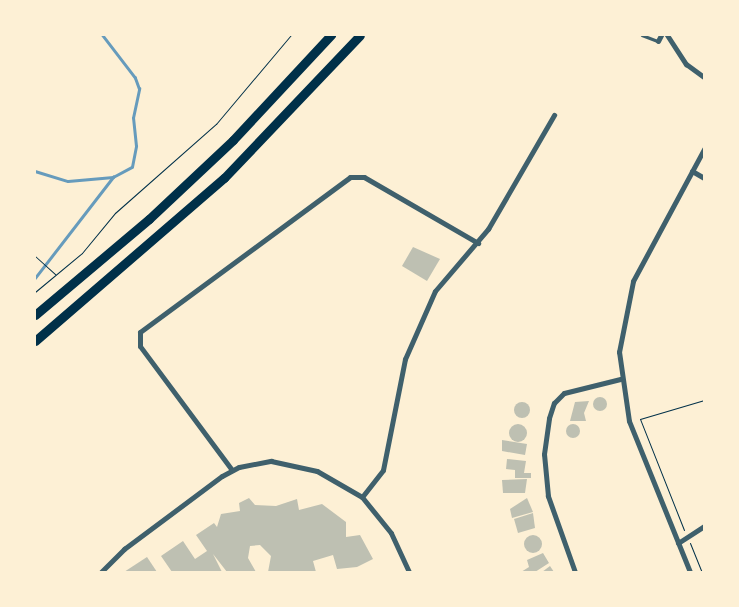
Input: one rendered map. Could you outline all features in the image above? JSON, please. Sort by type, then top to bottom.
[{"type":"highway","points":[[35,315],[212,160],[330,35]]},
{"type":"highway","points":[[35,341],[224,178],[360,35]]},
{"type":"street","points":[[658,41],[661,35]]},
{"type":"street","points":[[667,35],[686,64],[704,77]]},
{"type":"street","points":[[362,497],[383,470],[389,453],[403,367],[416,331],[435,291],[478,243],[554,115]]},
{"type":"street","points":[[690,572],[629,421],[620,379],[622,324],[633,281],[704,149]]},
{"type":"street","points":[[692,171],[704,178]]},
{"type":"street","points":[[232,470],[140,346],[140,332],[350,177],[364,177],[478,243]]},
{"type":"street","points":[[575,572],[548,496],[544,454],[549,418],[554,403],[564,393],[620,379]]},
{"type":"street","points":[[101,572],[124,549],[232,470],[271,461],[298,464],[341,482],[362,497],[391,533],[409,572]]},
{"type":"street","points":[[678,543],[704,526]]},
{"type":"lane","points":[[642,35],[658,41]]},
{"type":"path","points":[[35,292],[82,253],[115,213],[216,124],[291,35]]},
{"type":"path","points":[[35,256],[56,275]]},
{"type":"path","points":[[702,572],[640,418],[704,400]]},
{"type":"building","points":[[413,247],[440,259],[427,281],[402,266]]},
{"type":"building","points":[[600,397],[605,399],[607,404],[605,409],[600,411],[595,409],[593,404],[595,399]]},
{"type":"building","points":[[589,401],[584,413],[586,421],[570,421],[575,402]]},
{"type":"building","points":[[519,402],[525,402],[530,407],[528,416],[519,418],[514,413],[514,407]]},
{"type":"building","points":[[518,424],[524,427],[527,433],[524,439],[518,442],[512,439],[509,433],[512,427]]},
{"type":"building","points":[[573,424],[578,426],[580,431],[578,436],[573,438],[568,436],[566,431],[568,426]]},
{"type":"building","points":[[502,440],[527,444],[525,455],[502,451]]},
{"type":"building","points":[[507,459],[526,461],[524,473],[531,473],[531,478],[515,478],[515,470],[506,469]]},
{"type":"building","points":[[527,479],[525,493],[503,493],[502,480]]},
{"type":"building","points":[[249,498],[255,505],[276,506],[297,499],[299,510],[322,504],[346,522],[346,537],[360,535],[373,559],[357,567],[337,569],[333,555],[313,561],[316,572],[268,572],[271,556],[260,545],[250,546],[248,558],[256,572],[227,572],[213,554],[222,572],[172,572],[161,556],[183,541],[195,559],[207,551],[196,535],[214,523],[217,527],[221,514],[240,511],[239,503]]},
{"type":"building","points":[[527,498],[533,512],[512,518],[510,509]]},
{"type":"building","points":[[533,513],[535,528],[518,533],[514,519]]},
{"type":"building","points":[[533,535],[539,538],[542,544],[539,550],[533,553],[527,550],[524,544],[527,538]]},
{"type":"building","points":[[543,553],[549,563],[535,572],[521,572],[529,567],[527,560]]},
{"type":"building","points":[[147,557],[157,572],[124,572]]},
{"type":"building","points":[[550,566],[554,572],[542,572]]},
{"type":"waterway","points":[[35,171],[68,181],[113,177],[132,167],[136,146],[133,118],[139,89],[135,78],[102,35]]},
{"type":"waterway","points":[[35,278],[113,177]]}]
